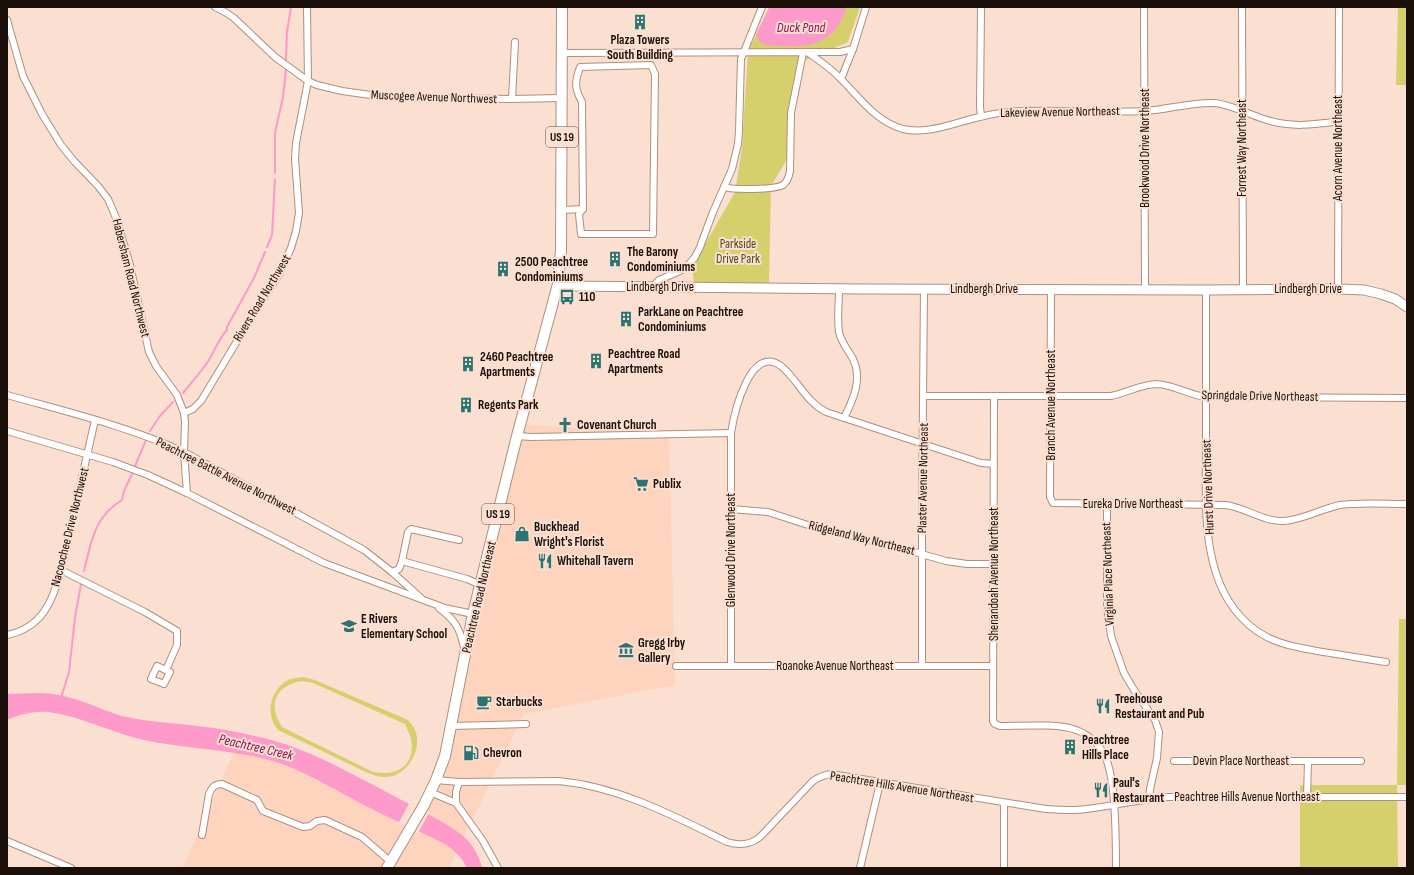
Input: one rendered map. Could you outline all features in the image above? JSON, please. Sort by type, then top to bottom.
[{"type":"highway","name":"Peachtree Road Northeast","points":[[389,865],[424,805],[445,756],[473,614],[516,436],[558,284],[561,260],[562,210],[562,7]]},
{"type":"main road","name":"Lindbergh Drive","points":[[558,284],[568,286],[838,289],[1338,289],[1364,290],[1381,294],[1407,307]]},
{"type":"street","name":"Muscogee Avenue Northwest","points":[[215,7],[234,18],[275,57],[308,81],[317,85],[342,91],[385,97],[512,99],[561,98]]},
{"type":"street","name":"Rivers Road Northwest","points":[[184,413],[193,409],[201,401],[279,274],[291,248],[299,213],[296,143],[308,81],[307,7]]},
{"type":"street","points":[[653,286],[659,280],[680,271],[695,256],[732,169],[738,144],[740,64],[742,53],[762,7]]},
{"type":"street","points":[[841,78],[853,49],[866,7]]},
{"type":"street","points":[[980,7],[981,116]]},
{"type":"street","name":"Brookwood Drive Northeast","points":[[1144,7],[1145,290]]},
{"type":"street","name":"Forrest Way Northeast","points":[[1242,7],[1243,290]]},
{"type":"street","name":"Acorn Avenue Northeast","points":[[1338,289],[1339,7]]},
{"type":"street","name":"Habersham Road Northwest","points":[[7,20],[24,76],[42,114],[74,161],[98,186],[113,208],[130,265],[149,352],[156,366],[177,395],[184,413]]},
{"type":"street","points":[[512,99],[515,42]]},
{"type":"street","points":[[562,53],[805,53],[840,52],[853,49]]},
{"type":"street","points":[[627,66],[629,53]]},
{"type":"street","points":[[642,66],[643,53]]},
{"type":"street","points":[[724,187],[734,189],[775,188],[782,185],[788,179],[790,172],[791,113],[805,53]]},
{"type":"street","name":"Lakeview Avenue Northeast","points":[[805,53],[824,64],[841,78],[878,117],[890,125],[904,129],[929,130],[1002,112],[1144,111],[1209,103],[1226,105],[1264,120],[1290,125],[1305,126],[1339,121]]},
{"type":"street","points":[[651,65],[655,74],[653,234],[581,234],[579,214],[583,209],[582,102],[576,93],[576,79],[580,67],[627,66],[651,65]]},
{"type":"street","points":[[562,210],[583,209]]},
{"type":"street","points":[[838,289],[840,333],[843,342],[854,360],[857,374],[855,395],[844,418]]},
{"type":"street","name":"Plaster Avenue Northeast","points":[[922,666],[924,289]]},
{"type":"street","name":"Branch Avenue Northeast","points":[[1051,289],[1050,497],[1053,503],[1070,504]]},
{"type":"street","name":"Hurst Drive Northeast","points":[[1206,290],[1206,504],[1208,535],[1216,574],[1230,603],[1247,624],[1265,636],[1286,645],[1386,662]]},
{"type":"street","name":"Glenwood Drive Northeast","points":[[731,666],[731,433],[735,413],[747,381],[755,367],[765,362],[774,362],[781,366],[819,408],[844,418],[981,463],[994,464]]},
{"type":"street","name":"Springdale Drive Northeast","points":[[924,396],[1111,396],[1157,384],[1168,386],[1195,396],[1206,397],[1407,398]]},
{"type":"street","name":"Peachtree Battle Avenue Northwest","points":[[7,395],[148,436],[184,452],[364,550],[424,600]]},
{"type":"street","name":"Shenandoah Avenue Northeast","points":[[994,396],[993,721],[995,724],[1000,726],[1063,726],[1075,729],[1088,736],[1098,744],[1109,764],[1115,804]]},
{"type":"street","points":[[184,413],[184,452],[187,493]]},
{"type":"street","name":"Nacoochee Drive Northwest","points":[[7,635],[26,629],[36,622],[44,612],[57,586],[95,420]]},
{"type":"street","name":"Peachtree Battle Avenue Northwest","points":[[7,431],[87,454],[148,475],[187,493],[324,563],[444,608],[473,614]]},
{"type":"street","points":[[516,436],[531,437],[731,433]]},
{"type":"street","name":"Eureka Drive Northeast","points":[[1070,504],[1206,504],[1233,506],[1266,519],[1283,521],[1295,520],[1324,509],[1342,505],[1407,504]]},
{"type":"street","name":"Virginia Place Northeast","points":[[1107,504],[1107,606],[1111,636],[1124,673],[1155,720],[1159,732],[1157,758],[1149,798]]},
{"type":"street","name":"Ridgeland Way Northeast","points":[[731,509],[768,512],[814,527],[957,563],[994,564]]},
{"type":"street","points":[[392,572],[399,569],[408,532],[411,529],[459,540]]},
{"type":"street","points":[[402,561],[467,579],[481,585]]},
{"type":"street","points":[[61,570],[145,612],[177,631],[177,645],[166,670]]},
{"type":"street","name":"Peachtree Battle Avenue Northwest","points":[[433,604],[448,614],[455,622],[461,633],[465,655]]},
{"type":"street","name":"Roanoke Avenue Northeast","points":[[676,666],[993,666]]},
{"type":"street","points":[[451,726],[526,724]]},
{"type":"street","name":"Devin Place Northeast","points":[[1174,761],[1361,761]]},
{"type":"street","name":"Devin Place Northeast","points":[[1307,797],[1308,761]]},
{"type":"street","name":"Peachtree Hills Avenue Northeast","points":[[436,780],[459,782],[575,782],[642,802],[727,842],[740,845],[751,843],[760,838],[813,781],[820,776],[831,774],[1004,803],[1065,810],[1087,809],[1149,798],[1407,797]]},
{"type":"street","points":[[456,803],[456,792],[459,782]]},
{"type":"street","points":[[860,868],[880,783]]},
{"type":"street","points":[[202,835],[211,788],[216,784],[222,784],[257,800],[263,811],[303,827],[310,826],[317,821],[325,820],[362,837],[389,865]]},
{"type":"street","points":[[430,792],[456,803],[483,841],[498,868]]},
{"type":"street","points":[[1004,803],[1004,868]]},
{"type":"street","points":[[1115,804],[1116,868]]},
{"type":"street","points":[[7,841],[71,868]]},
{"type":"shaded area","points":[[522,424],[669,435],[675,685],[524,714],[449,868],[182,868],[240,739],[411,824],[427,796],[451,714]]},
{"type":"green space","name":"Parkside Drive Park","points":[[769,7],[860,7],[848,42],[797,64],[786,161],[771,186],[769,283],[694,283],[692,267],[735,192],[742,148],[748,52]]},
{"type":"green space","points":[[1398,7],[1407,7],[1407,85],[1396,85]]},
{"type":"green space","points":[[1399,619],[1407,619],[1407,785],[1397,785]]},
{"type":"green space","points":[[303,677],[315,680],[408,720],[415,729],[417,741],[414,756],[410,763],[398,774],[391,777],[379,777],[278,730],[273,722],[271,713],[272,702],[276,691],[290,679]],"holes":[[[302,681],[313,683],[405,724],[411,737],[412,748],[411,756],[408,762],[397,771],[390,773],[373,772],[282,727],[277,719],[275,711],[275,703],[280,691],[293,683]]]},
{"type":"green space","points":[[1300,785],[1397,785],[1398,868],[1300,868]]},
{"type":"water","name":"Duck Pond","points":[[770,7],[846,7],[838,26],[832,33],[820,41],[811,45],[772,46],[763,44],[759,41],[756,34]]},
{"type":"water","name":"Peachtree Creek","points":[[7,694],[53,694],[66,697],[131,718],[228,730],[277,742],[312,754],[446,824],[466,838],[477,854],[482,868],[467,868],[463,860],[443,843],[375,811],[316,779],[285,765],[251,756],[144,740],[72,717],[48,712],[27,713],[7,720]]},
{"type":"pier","points":[[410,802],[429,813],[418,833],[398,824]]},
{"type":"waterway","points":[[286,60],[287,32],[291,7]]},
{"type":"waterway","points":[[275,173],[275,133],[283,97],[286,69]]},
{"type":"waterway","points":[[267,247],[272,235],[275,179]]},
{"type":"waterway","points":[[183,393],[206,364],[219,340],[227,330],[227,327],[254,278],[265,252]]},
{"type":"waterway","points":[[150,431],[160,416],[173,402]]},
{"type":"waterway","points":[[135,466],[146,440]]},
{"type":"waterway","points":[[84,571],[95,531],[105,514],[122,500],[124,491],[132,474]]},
{"type":"waterway","points":[[61,698],[69,672],[75,617],[81,584]]},
{"type":"place","name":"Plaza Towers South Building","points":[[640,22]]},
{"type":"place","name":"The Barony Condominiums","points":[[615,259]]},
{"type":"place","name":"2500 Peachtree Condominiums","points":[[503,269]]},
{"type":"place","name":"110","points":[[567,297]]},
{"type":"place","name":"ParkLane on Peachtree Condominiums","points":[[626,319]]},
{"type":"place","name":"Peachtree Road Apartments","points":[[596,361]]},
{"type":"place","name":"2460 Peachtree Apartments","points":[[468,364]]},
{"type":"place","name":"Regents Park","points":[[466,405]]},
{"type":"place","name":"Covenant Church","points":[[565,425]]},
{"type":"place","name":"Publix","points":[[641,484]]},
{"type":"place","name":"Buckhead Wright's Florist","points":[[522,534]]},
{"type":"place","name":"Whitehall Tavern","points":[[545,561]]},
{"type":"place","name":"E Rivers Elementary School","points":[[349,626]]},
{"type":"place","name":"Gregg Irby Gallery","points":[[626,650]]},
{"type":"place","name":"Starbucks","points":[[484,702]]},
{"type":"place","name":"Treehouse Restaurant and Pub","points":[[1103,706]]},
{"type":"place","name":"Peachtree Hills Place","points":[[1070,747]]},
{"type":"place","name":"Chevron","points":[[471,753]]},
{"type":"place","name":"Paul's Restaurant","points":[[1101,790]]}]
